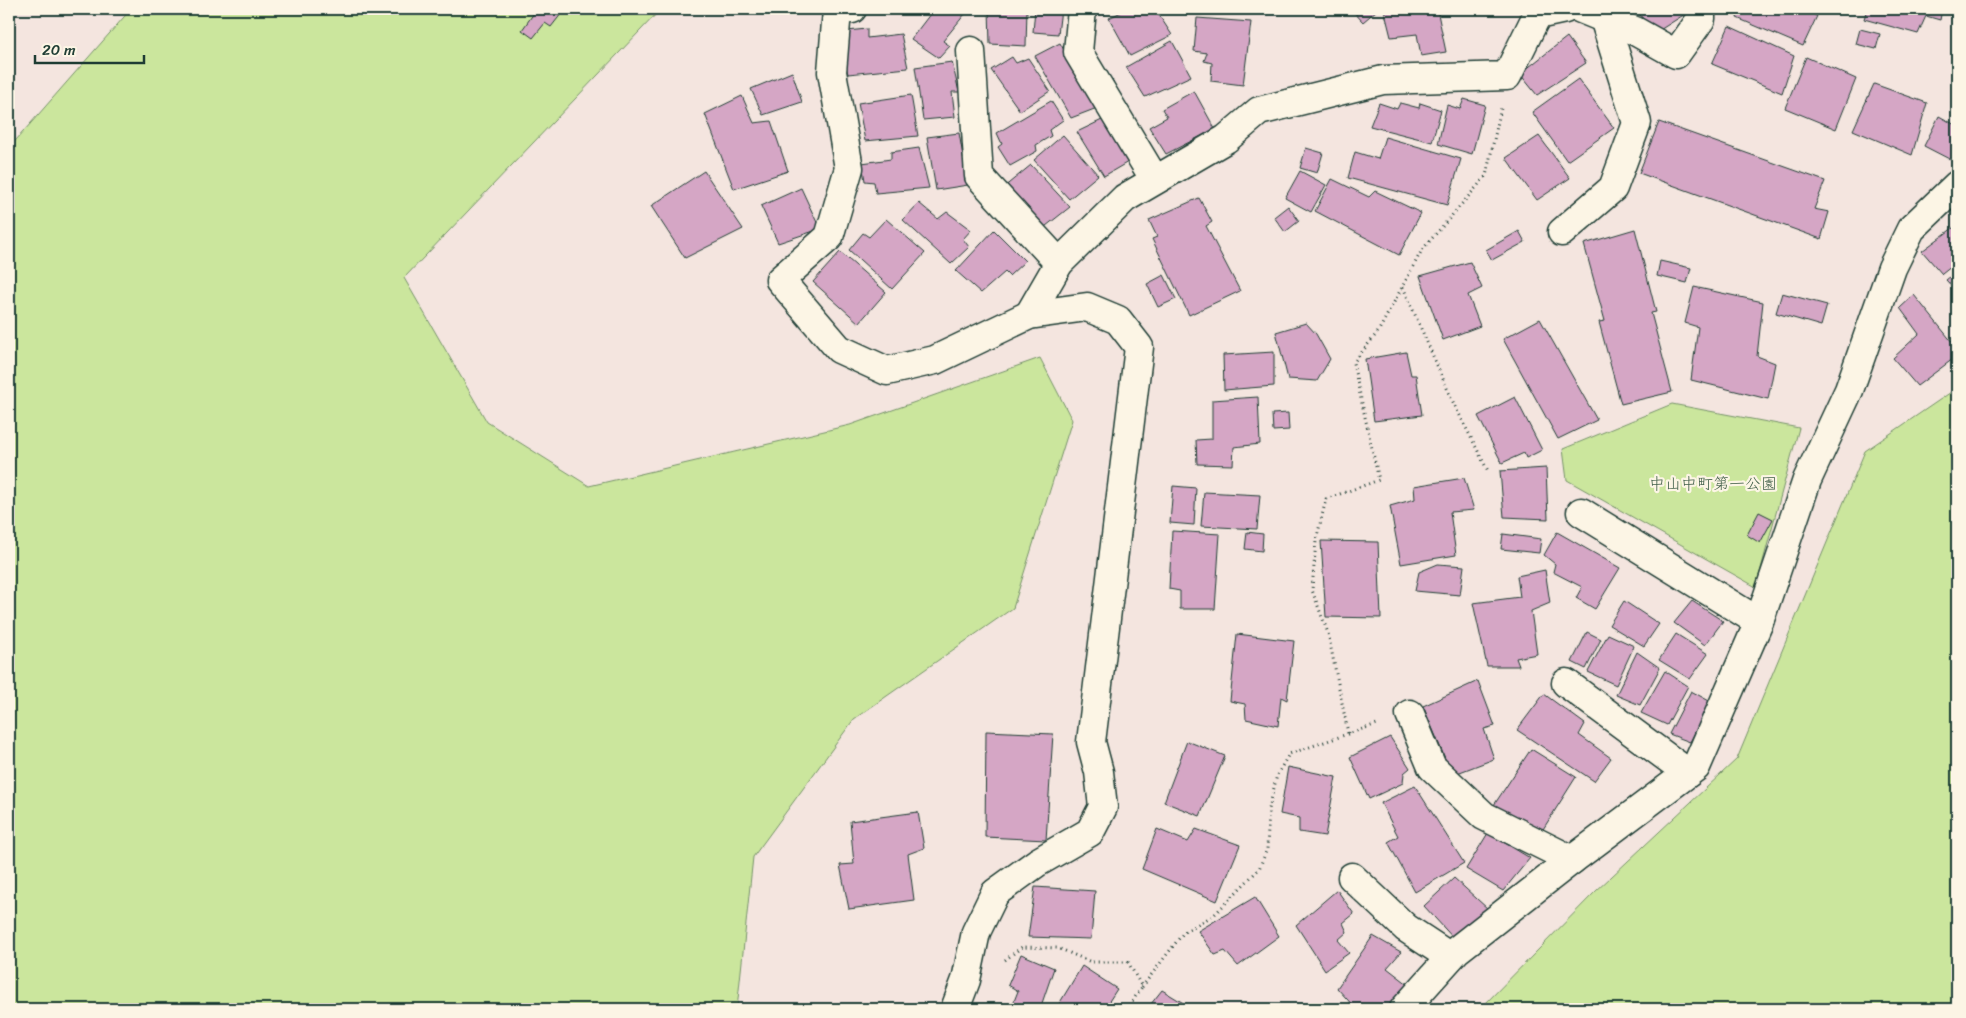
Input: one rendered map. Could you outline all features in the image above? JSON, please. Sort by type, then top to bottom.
[{"type":"street","points":[[852,9],[836,10],[832,72],[849,168],[829,237],[780,280],[839,349],[887,371],[935,360],[1029,315],[1087,307],[1118,320],[1139,347],[1090,742],[1099,772],[1103,807],[1090,832],[1038,862],[995,893],[976,932],[966,980],[958,1002]]},
{"type":"street","points":[[1082,9],[1078,52],[1155,180]]},
{"type":"street","points":[[1029,315],[1059,263],[1125,198],[1226,139],[1259,111],[1383,80],[1508,76],[1533,12],[1565,9]]},
{"type":"street","points":[[1593,14],[1634,31],[1676,54],[1701,19],[1702,9]]},
{"type":"street","points":[[1562,232],[1613,188],[1637,123],[1593,14]]},
{"type":"street","points":[[971,51],[979,176],[1059,263]]},
{"type":"street","points":[[1404,1009],[1450,957],[1572,860],[1696,767],[1759,622],[1807,480],[1849,390],[1892,268],[1910,229],[1957,185]]},
{"type":"street","points":[[1581,512],[1759,622]]},
{"type":"street","points":[[1566,683],[1688,773]]},
{"type":"street","points":[[1410,714],[1432,767],[1484,816],[1572,860]]},
{"type":"street","points":[[1352,877],[1406,928],[1450,957]]},
{"type":"path","points":[[1348,733],[1328,633],[1312,590],[1316,541],[1326,499],[1379,480],[1353,363],[1378,332],[1422,250],[1486,176],[1508,76]]},
{"type":"path","points":[[1403,286],[1453,402],[1488,470]]},
{"type":"path","points":[[1127,1009],[1184,932],[1214,915],[1259,869],[1267,849],[1269,809],[1277,775],[1289,754],[1410,714]]},
{"type":"path","points":[[958,1002],[1022,947],[1058,948],[1091,962],[1128,962],[1142,987]]},
{"type":"green space","points":[[131,9],[661,9],[404,278],[487,422],[589,486],[850,425],[1040,358],[1072,420],[1013,608],[854,719],[753,857],[737,1009],[9,1009],[9,148]]},
{"type":"green space","points":[[1957,388],[1957,1009],[1480,1009],[1596,891],[1737,759],[1865,451]]},
{"type":"green space","name":"中山中町第一公園","points":[[1672,404],[1799,428],[1756,587],[1567,480],[1563,449]]},
{"type":"building","points":[[528,9],[565,9],[551,27],[545,23],[533,38],[522,30],[534,13]]},
{"type":"building","points":[[934,9],[969,9],[943,41],[950,46],[939,58],[911,39]]},
{"type":"building","points":[[989,9],[1027,9],[1026,46],[990,44]]},
{"type":"building","points":[[1035,9],[1061,9],[1058,34],[1033,32]]},
{"type":"building","points":[[1127,9],[1155,9],[1172,35],[1130,56],[1109,18]]},
{"type":"building","points":[[1351,9],[1376,9],[1377,10],[1363,22]]},
{"type":"building","points":[[1384,9],[1437,9],[1446,52],[1421,56],[1417,34],[1391,37]]},
{"type":"building","points":[[1635,9],[1693,9],[1655,33]]},
{"type":"building","points":[[1739,9],[1800,9],[1817,16],[1803,46],[1737,18]]},
{"type":"building","points":[[1867,9],[1942,9],[1940,20],[1926,16],[1918,34],[1864,19]]},
{"type":"building","points":[[1197,18],[1251,22],[1243,85],[1211,81],[1212,63],[1204,61],[1207,53],[1194,51]]},
{"type":"building","points":[[1729,26],[1794,56],[1782,93],[1712,64]]},
{"type":"building","points":[[867,29],[867,38],[901,34],[908,68],[848,74],[841,44],[847,31]]},
{"type":"building","points":[[1860,29],[1880,34],[1876,49],[1856,44]]},
{"type":"building","points":[[1567,37],[1586,63],[1537,95],[1520,74]]},
{"type":"building","points":[[1172,41],[1191,76],[1145,97],[1126,67]]},
{"type":"building","points":[[1060,43],[1097,108],[1071,118],[1035,56]]},
{"type":"building","points":[[1012,57],[1016,63],[1028,58],[1050,91],[1020,111],[991,70]]},
{"type":"building","points":[[1806,57],[1856,79],[1836,129],[1785,108]]},
{"type":"building","points":[[952,62],[959,92],[952,92],[955,117],[923,120],[915,67]]},
{"type":"building","points":[[792,72],[802,102],[763,115],[751,89]]},
{"type":"building","points":[[1578,79],[1614,128],[1567,161],[1532,112]]},
{"type":"building","points":[[1874,84],[1927,103],[1912,155],[1853,130]]},
{"type":"building","points":[[1194,91],[1215,129],[1166,154],[1149,127],[1167,117],[1162,109]]},
{"type":"building","points":[[911,95],[918,136],[865,141],[858,103]]},
{"type":"building","points":[[742,96],[754,123],[771,121],[788,171],[734,189],[705,114]]},
{"type":"building","points":[[1464,99],[1485,105],[1472,154],[1438,144],[1447,105],[1460,109]]},
{"type":"building","points":[[1051,101],[1063,120],[1049,130],[1051,136],[1036,145],[1037,151],[1010,166],[998,147],[1002,144],[997,133]]},
{"type":"building","points":[[1379,103],[1397,109],[1400,103],[1419,108],[1420,103],[1441,110],[1432,142],[1370,126]]},
{"type":"building","points":[[1939,116],[1957,126],[1957,163],[1924,146]]},
{"type":"building","points":[[1104,119],[1128,162],[1104,176],[1077,132]]},
{"type":"building","points":[[1659,122],[1825,181],[1814,209],[1829,212],[1821,239],[1639,173]]},
{"type":"building","points":[[959,133],[968,185],[936,190],[927,137]]},
{"type":"building","points":[[1063,135],[1098,175],[1069,199],[1034,160]]},
{"type":"building","points":[[1539,136],[1570,178],[1537,200],[1506,158]]},
{"type":"building","points":[[1385,137],[1461,159],[1447,205],[1348,178],[1355,152],[1378,159]]},
{"type":"building","points":[[919,148],[929,188],[876,193],[874,182],[865,181],[862,163],[891,159],[891,152]]},
{"type":"building","points":[[1306,148],[1323,153],[1317,173],[1300,168]]},
{"type":"building","points":[[1031,165],[1070,207],[1041,230],[1003,188]]},
{"type":"building","points":[[704,171],[743,229],[685,258],[651,206]]},
{"type":"building","points":[[1300,171],[1326,185],[1311,212],[1285,198]]},
{"type":"building","points":[[1332,179],[1369,197],[1375,191],[1421,213],[1399,255],[1315,211]]},
{"type":"building","points":[[801,188],[820,229],[778,243],[761,206]]},
{"type":"building","points":[[1199,198],[1212,222],[1206,226],[1240,291],[1189,315],[1152,239],[1157,237],[1149,220]]},
{"type":"building","points":[[919,203],[938,219],[947,212],[971,230],[963,239],[969,247],[951,264],[903,220]]},
{"type":"building","points":[[1288,206],[1299,221],[1285,232],[1274,217]]},
{"type":"building","points":[[886,219],[925,253],[892,289],[849,250],[863,233],[869,237]]},
{"type":"building","points":[[1957,225],[1957,262],[1942,274],[1922,251]]},
{"type":"building","points":[[1635,229],[1656,312],[1651,313],[1672,392],[1621,404],[1599,322],[1605,321],[1584,244]]},
{"type":"building","points":[[994,230],[1025,261],[1009,276],[1005,272],[981,293],[956,271]]},
{"type":"building","points":[[1519,231],[1525,242],[1492,260],[1486,250]]},
{"type":"building","points":[[840,252],[886,292],[859,323],[813,282]]},
{"type":"building","points":[[1660,261],[1691,268],[1687,283],[1657,276]]},
{"type":"building","points":[[1470,262],[1482,288],[1468,295],[1480,326],[1443,340],[1420,276]]},
{"type":"building","points":[[1957,271],[1957,292],[1946,280]]},
{"type":"building","points":[[1164,275],[1176,299],[1158,307],[1147,284]]},
{"type":"building","points":[[1694,287],[1763,302],[1757,356],[1775,363],[1768,399],[1691,380],[1698,327],[1685,323]]},
{"type":"building","points":[[1782,293],[1827,305],[1821,326],[1776,313]]},
{"type":"building","points":[[1914,295],[1957,348],[1957,356],[1917,386],[1893,358],[1919,334],[1900,308]]},
{"type":"building","points":[[1540,319],[1597,420],[1558,439],[1503,339]]},
{"type":"building","points":[[1306,323],[1316,334],[1330,359],[1317,381],[1288,379],[1276,332]]},
{"type":"building","points":[[1274,352],[1274,386],[1224,390],[1223,355]]},
{"type":"building","points":[[1406,352],[1411,375],[1416,375],[1422,415],[1374,421],[1365,359]]},
{"type":"building","points":[[1258,397],[1260,444],[1234,447],[1233,465],[1197,464],[1196,440],[1212,439],[1212,400]]},
{"type":"building","points":[[1515,397],[1542,450],[1526,458],[1524,453],[1502,463],[1478,416]]},
{"type":"building","points":[[1288,413],[1289,430],[1273,431],[1272,414]]},
{"type":"building","points":[[1546,468],[1548,519],[1504,517],[1500,471]]},
{"type":"building","points":[[1464,478],[1474,510],[1450,512],[1456,555],[1401,564],[1390,506],[1415,499],[1414,486]]},
{"type":"building","points":[[1173,486],[1196,488],[1194,525],[1170,523]]},
{"type":"building","points":[[1204,492],[1260,495],[1257,529],[1201,526]]},
{"type":"building","points":[[1759,512],[1773,519],[1760,543],[1747,535]]},
{"type":"building","points":[[1172,531],[1220,534],[1215,609],[1180,609],[1180,591],[1169,589]]},
{"type":"building","points":[[1247,532],[1263,534],[1262,551],[1245,549]]},
{"type":"building","points":[[1557,532],[1620,568],[1595,609],[1576,598],[1582,587],[1553,572],[1555,564],[1544,555]]},
{"type":"building","points":[[1503,534],[1541,539],[1539,553],[1501,549]]},
{"type":"building","points":[[1321,541],[1378,542],[1381,618],[1326,617]]},
{"type":"building","points":[[1438,564],[1464,566],[1460,595],[1415,591],[1419,572]]},
{"type":"building","points":[[1545,570],[1550,603],[1531,611],[1537,654],[1516,658],[1519,666],[1487,666],[1473,603],[1520,597],[1517,576]]},
{"type":"building","points":[[1624,601],[1659,624],[1644,646],[1609,625]]},
{"type":"building","points":[[1692,601],[1723,621],[1705,645],[1674,623]]},
{"type":"building","points":[[1587,632],[1601,639],[1586,669],[1572,662]]},
{"type":"building","points":[[1237,634],[1294,641],[1287,700],[1281,697],[1278,726],[1246,719],[1245,704],[1230,701]]},
{"type":"building","points":[[1608,634],[1634,646],[1616,685],[1588,672]]},
{"type":"building","points":[[1676,634],[1708,654],[1690,679],[1659,660]]},
{"type":"building","points":[[1637,652],[1660,668],[1640,705],[1616,695]]},
{"type":"building","points":[[1665,671],[1688,686],[1667,725],[1641,713]]},
{"type":"building","points":[[1478,681],[1495,726],[1484,729],[1494,759],[1452,775],[1423,706]]},
{"type":"building","points":[[1691,691],[1711,702],[1690,742],[1669,734]]},
{"type":"building","points":[[1544,694],[1585,724],[1579,735],[1611,758],[1594,781],[1517,730]]},
{"type":"building","points":[[986,731],[1053,734],[1046,840],[985,837]]},
{"type":"building","points":[[1390,737],[1410,768],[1404,773],[1403,783],[1369,799],[1350,757]]},
{"type":"building","points":[[1187,741],[1225,756],[1200,816],[1164,802]]},
{"type":"building","points":[[1531,749],[1576,777],[1540,834],[1494,805]]},
{"type":"building","points":[[1288,767],[1336,777],[1325,836],[1299,832],[1299,818],[1280,814]]},
{"type":"building","points":[[1415,786],[1464,863],[1415,892],[1388,842],[1398,836],[1381,803]]},
{"type":"building","points":[[918,812],[924,848],[908,854],[914,900],[849,909],[840,865],[854,864],[850,821]]},
{"type":"building","points":[[1157,829],[1188,842],[1196,829],[1240,845],[1217,901],[1142,869]]},
{"type":"building","points":[[1488,833],[1530,858],[1503,891],[1466,869]]},
{"type":"building","points":[[1454,878],[1488,909],[1456,941],[1424,906]]},
{"type":"building","points":[[1035,887],[1095,891],[1091,939],[1028,937]]},
{"type":"building","points":[[1337,890],[1354,914],[1343,923],[1347,932],[1338,940],[1349,953],[1325,970],[1296,925]]},
{"type":"building","points":[[1255,897],[1279,936],[1238,966],[1225,951],[1215,955],[1198,931]]},
{"type":"building","points":[[1373,936],[1401,952],[1387,968],[1413,988],[1393,1009],[1356,1009],[1337,988]]},
{"type":"building","points":[[1021,954],[1054,968],[1040,1009],[1011,1009],[1018,991],[1008,985]]},
{"type":"building","points":[[1082,966],[1117,989],[1104,1009],[1056,1009]]},
{"type":"building","points":[[1162,990],[1190,1007],[1189,1009],[1147,1009]]}]
